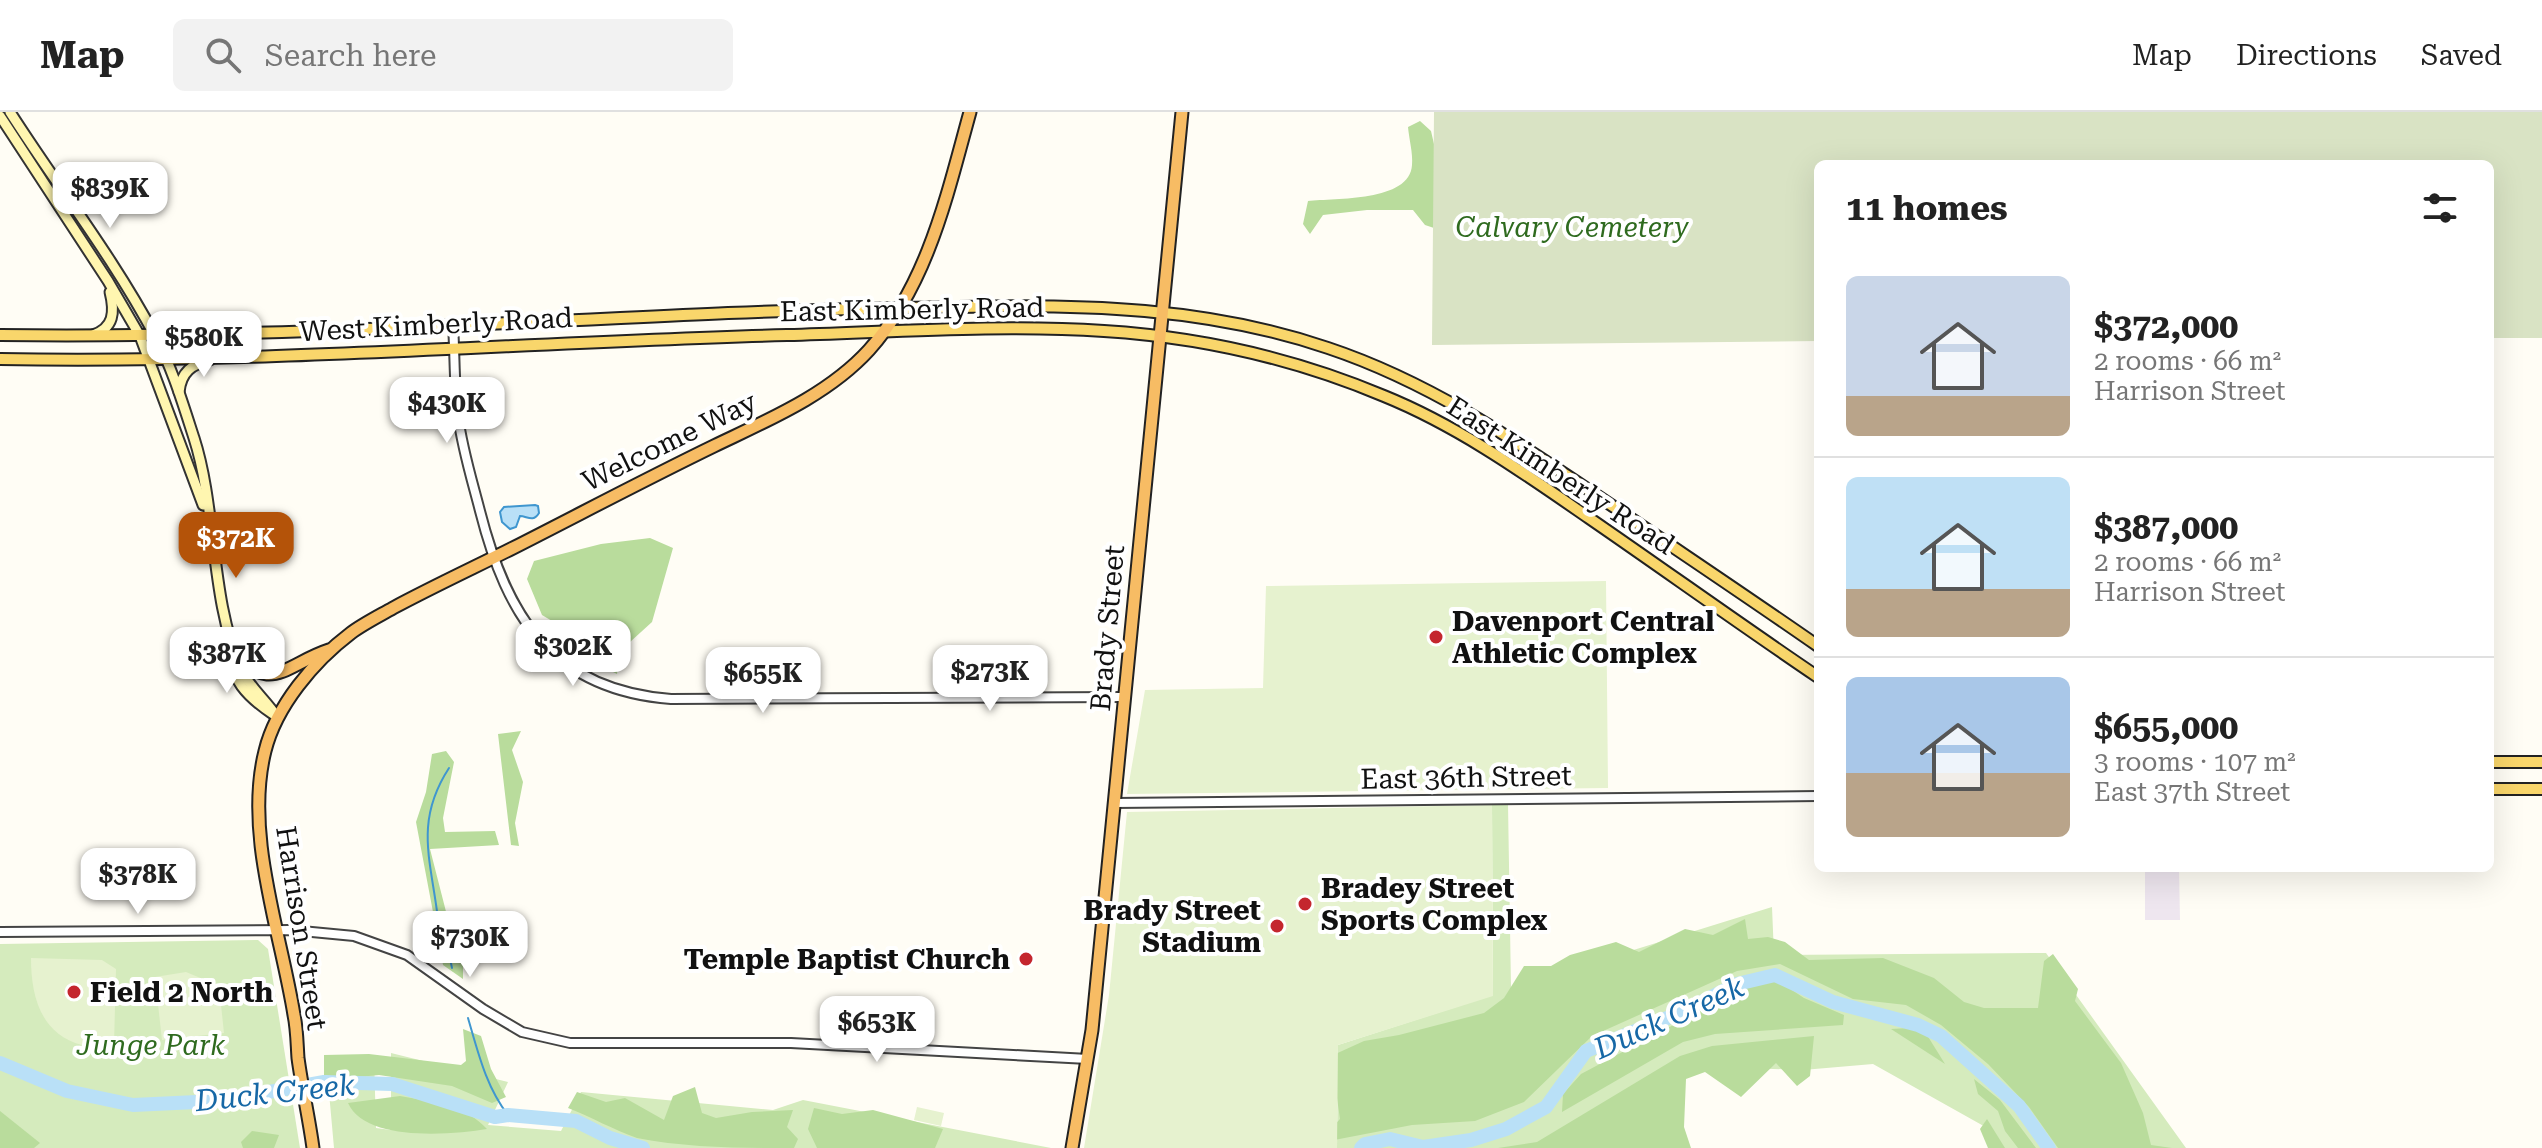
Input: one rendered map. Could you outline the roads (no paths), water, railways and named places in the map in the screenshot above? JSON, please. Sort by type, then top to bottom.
[{"type":"highway","name":"Welcome Way","points":[[277,717],[318,664],[351,633],[493,557],[806,399],[851,368],[884,332],[910,292],[940,217],[970,112]]},
{"type":"highway","name":"Brady Street","points":[[1072,1148],[1088,1059],[1182,112]]},
{"type":"highway","points":[[232,647],[253,671],[282,673],[333,649]]},
{"type":"highway","name":"Harrison Street","points":[[277,717],[264,754],[259,804],[266,871],[295,1018],[298,1060],[313,1148]]},
{"type":"main road","points":[[10,112],[120,277],[166,360],[195,439],[203,473],[232,647],[230,658],[238,682],[255,702],[277,717]]},
{"type":"main road","points":[[0,116],[108,281],[140,336],[209,519]]},
{"type":"main road","points":[[91,336],[102,331],[113,316],[108,281]]},
{"type":"main road","name":"East Kimberly Road","points":[[730,313],[1080,306],[1162,312],[1286,335],[1358,359],[1432,391],[1521,444],[1814,643]]},
{"type":"main road","name":"West Kimberly Road","points":[[0,335],[155,336],[730,313]]},
{"type":"main road","name":"East Kimberly Road","points":[[730,336],[1032,329],[1105,331],[1238,350],[1315,371],[1384,396],[1443,423],[1527,474],[1814,674]]},
{"type":"main road","name":"West Kimberly Road","points":[[0,359],[166,360],[730,336]]},
{"type":"main road","points":[[179,395],[180,383],[187,370],[201,362],[221,357]]},
{"type":"main road","points":[[2494,762],[2542,762]]},
{"type":"main road","points":[[2494,789],[2542,789]]},
{"type":"street","points":[[453,325],[460,428],[493,557],[515,607],[545,647],[590,680],[628,693],[671,699],[1124,697]]},
{"type":"street","name":"East 36th Street","points":[[1114,803],[1814,796]]},
{"type":"street","points":[[0,932],[277,931],[341,934],[393,948],[426,967],[504,1022],[540,1037],[579,1044],[793,1043],[1088,1059]]},
{"type":"water","points":[[535,505],[539,513],[534,518],[520,516],[516,527],[510,529],[502,522],[500,512],[504,507]]},
{"type":"waterway","points":[[449,768],[432,806],[428,842],[438,919],[443,926],[452,968]]},
{"type":"waterway","name":"Duck Creek","points":[[1361,1148],[1365,1144],[1390,1139],[1423,1147],[1471,1140],[1506,1129],[1546,1107],[1586,1051],[1682,1012],[1737,984],[1775,975],[1833,1002],[1918,1025],[1941,1036],[2019,1106],[2049,1148]]},
{"type":"waterway","points":[[468,1018],[488,1081],[508,1115]]},
{"type":"waterway","name":"Duck Creek","points":[[0,1063],[67,1091],[133,1105],[218,1101],[324,1082],[392,1084],[495,1117],[508,1115],[576,1121],[610,1138],[643,1148]]},
{"type":"place","name":"Davenport Central Athletic Complex","points":[[1436,637]]},
{"type":"place","name":"Bradey Street Sports Complex","points":[[1305,904]]},
{"type":"place","name":"Brady Street Stadium","points":[[1277,926]]},
{"type":"place","name":"Temple Baptist Church","points":[[1026,959]]},
{"type":"place","name":"Field 2 North","points":[[74,992]]},
{"type":"park label","name":"Calvary Cemetery","points":[[1572,227]]},
{"type":"park label","name":"Junge Park","points":[[151,1045]]}]
